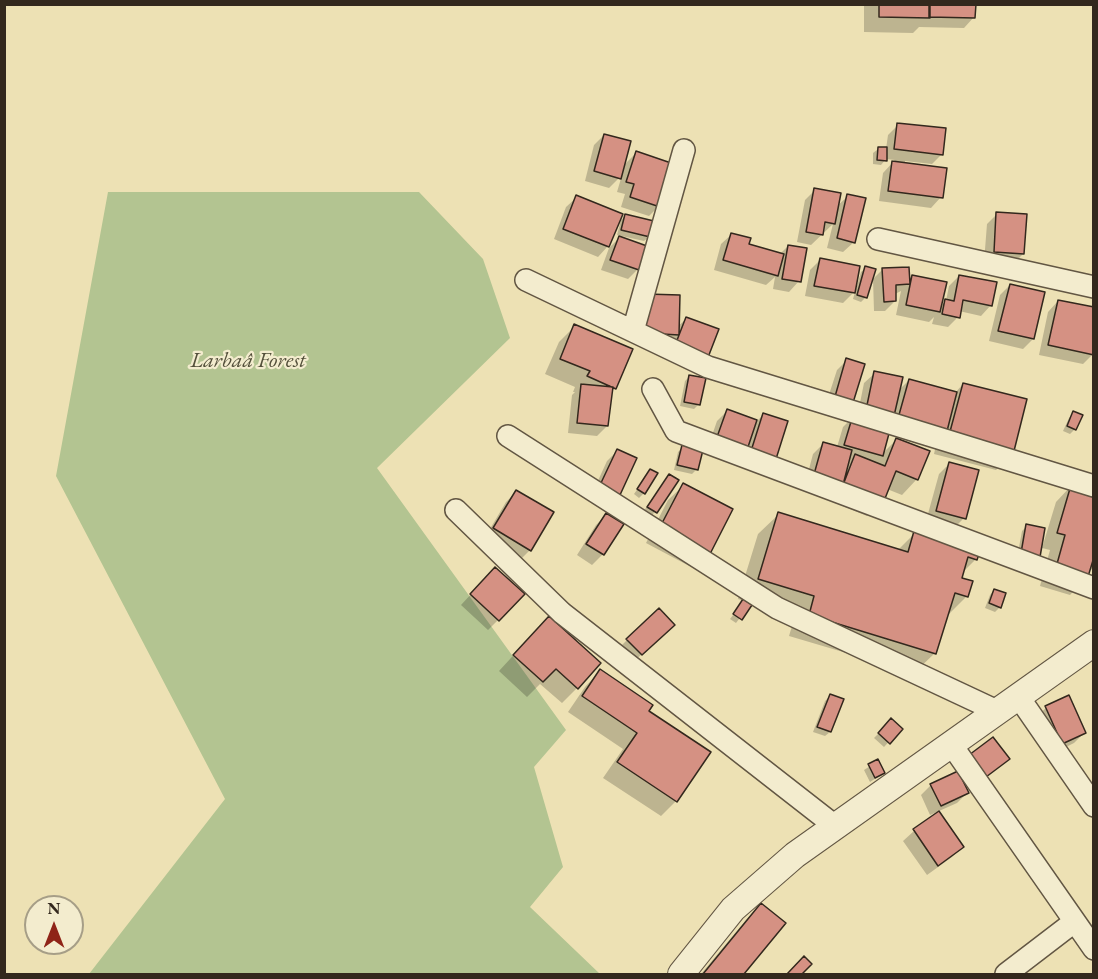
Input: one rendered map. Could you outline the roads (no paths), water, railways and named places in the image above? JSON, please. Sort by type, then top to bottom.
[{"type":"street","points":[[633,331],[684,150]]},
{"type":"street","points":[[878,239],[1094,287]]},
{"type":"street","points":[[526,280],[708,367],[1094,486]]},
{"type":"street","points":[[653,389],[676,431],[1094,588]]},
{"type":"street","points":[[508,436],[777,608],[997,711]]},
{"type":"street","points":[[456,510],[562,613],[835,826]]},
{"type":"street","points":[[681,975],[733,909],[795,855],[1093,643]]},
{"type":"street","points":[[1017,696],[1094,806]]},
{"type":"street","points":[[951,744],[1094,949]]},
{"type":"street","points":[[1006,975],[1074,922]]},
{"type":"park label","name":"Larbaâ Forest","points":[[248,361]]}]
